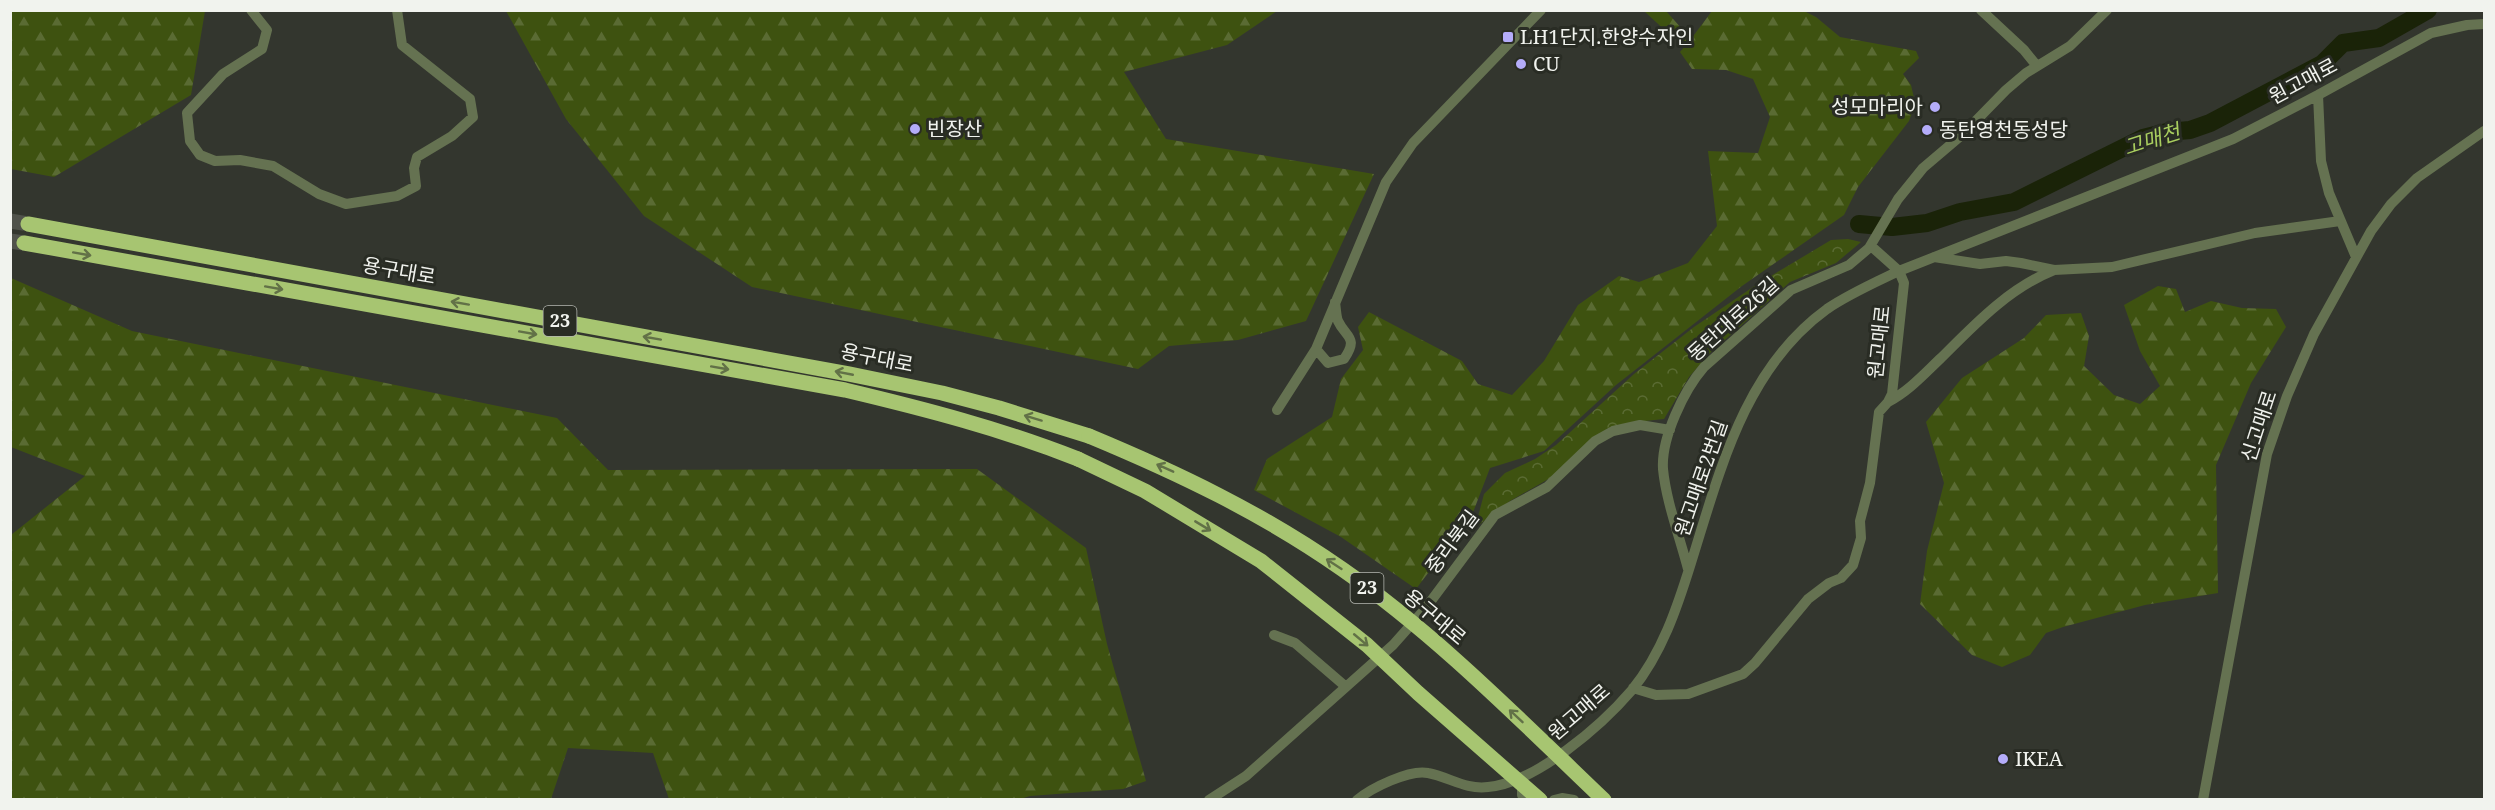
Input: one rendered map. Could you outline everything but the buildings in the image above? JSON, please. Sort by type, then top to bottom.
[{"type":"highway","name":"용구대로","points":[[28,224],[849,374],[942,393],[1089,436],[1168,469],[1215,492],[1278,528],[1342,569],[1420,629],[1604,800]]},
{"type":"highway","name":"용구대로","points":[[24,243],[846,390],[975,423],[1033,441],[1078,459],[1145,491],[1261,561],[1367,645],[1540,800]]},
{"type":"street","points":[[251,10],[267,30],[262,49],[223,74],[187,113],[190,141],[200,155],[215,161],[240,160],[273,166],[319,194],[346,204],[397,196],[416,186],[414,168],[417,157],[452,136],[474,117],[470,99],[402,45],[397,10]]},
{"type":"street","points":[[1277,410],[1316,349],[1386,182],[1413,143],[1541,10]]},
{"type":"street","points":[[1981,10],[2024,50],[2037,66],[2070,46],[2107,10]]},
{"type":"street","name":"원고매로","points":[[1357,800],[1364,794],[1404,776],[1419,773],[1427,773],[1469,787],[1490,788],[1522,778],[1571,747],[1593,729],[1633,688],[1656,695],[1688,694],[1743,674],[1755,663],[1808,599],[1818,590],[1841,578],[1853,565],[1861,538],[1860,521],[1870,483],[1878,412],[1888,402],[1892,393],[1904,283],[1899,271],[2233,139],[2431,33],[2466,25],[2484,24]]},
{"type":"street","name":"동탄대로26길","points":[[1688,571],[1663,468],[1670,430],[1694,379],[1704,367],[1791,290],[1849,265],[1872,243],[1893,207],[1923,168],[1963,134],[2006,90],[2037,66]]},
{"type":"street","points":[[2318,95],[2321,161],[2329,193],[2356,257]]},
{"type":"street","name":"신고매로","points":[[2203,800],[2267,454],[2287,396],[2314,334],[2371,231],[2404,190],[2430,167],[2484,131]]},
{"type":"street","points":[[1931,257],[1980,264],[2006,261],[2054,270],[2112,267],[2255,233],[2340,221]]},
{"type":"street","points":[[1872,243],[1899,271]]},
{"type":"street","points":[[1888,402],[1914,385],[1995,306],[2036,277],[2054,270]]},
{"type":"street","name":"원고매로2번길","points":[[1633,688],[1668,630],[1727,448],[1754,392],[1779,354],[1827,310],[1861,289],[1899,271]]},
{"type":"street","points":[[1316,349],[1328,363],[1344,359],[1350,350],[1350,335],[1339,322],[1335,302]]},
{"type":"street","name":"중리북길","points":[[1209,800],[1246,776],[1393,645],[1425,609],[1495,515],[1547,487],[1595,441],[1613,431],[1640,425],[1670,430]]},
{"type":"street","points":[[1274,635],[1295,643],[1345,686]]},
{"type":"street","points":[[1522,778],[1522,795],[1527,800]]},
{"type":"street","points":[[1554,800],[1562,798],[1574,800]]},
{"type":"green space","points":[[10,11],[205,11],[191,95],[54,177],[11,169]]},
{"type":"green space","points":[[506,11],[1277,11],[1227,45],[1124,72],[1166,139],[1374,174],[1306,321],[1238,340],[1169,346],[1138,369],[752,287],[644,216],[566,119]]},
{"type":"green space","points":[[1644,11],[1666,11],[1691,39],[1712,11],[1804,11],[1816,17],[1840,37],[1916,51],[1919,58],[1903,74],[1911,85],[1914,98],[1914,107],[1909,121],[1858,187],[1844,215],[1742,286],[1616,385],[1544,451],[1490,468],[1472,515],[1416,589],[1341,537],[1254,490],[1267,459],[1332,417],[1341,379],[1363,350],[1358,327],[1369,312],[1462,361],[1478,384],[1512,395],[1544,361],[1578,305],[1619,276],[1639,282],[1688,263],[1717,226],[1708,151],[1758,153],[1770,117],[1753,79],[1726,70],[1692,69],[1680,52],[1685,46],[1682,38],[1676,32],[1669,34]]},
{"type":"green space","points":[[1848,239],[1861,242],[1836,263],[1790,282],[1710,353],[1689,377],[1664,419],[1607,429],[1552,477],[1510,501],[1475,528],[1484,494],[1505,473],[1535,459],[1556,445],[1634,374],[1694,327],[1756,285],[1831,240]]},
{"type":"green space","points":[[11,278],[132,331],[557,418],[608,470],[977,469],[1086,548],[1107,644],[1146,781],[1123,789],[1030,796],[1017,800],[669,799],[653,753],[568,748],[551,799],[11,799],[11,535],[85,476],[11,447]]},
{"type":"green space","points":[[2158,286],[2176,289],[2185,312],[2211,301],[2242,308],[2276,309],[2286,327],[2251,383],[2216,465],[2218,593],[2145,605],[2063,627],[2046,633],[2030,655],[2002,667],[1972,655],[1920,604],[1927,551],[1944,483],[1926,422],[1962,378],[2024,338],[2046,315],[2081,313],[2089,336],[2084,366],[2114,395],[2140,404],[2160,386],[2140,351],[2124,305]]},
{"type":"waterway","name":"고매천","points":[[1859,224],[1892,227],[1927,223],[1960,212],[2014,202],[2143,138],[2167,132],[2190,130],[2210,123],[2322,64],[2343,43],[2379,38],[2428,10]]},
{"type":"tunnel","points":[[10,221],[28,224]]},
{"type":"tunnel","points":[[10,241],[24,243]]},
{"type":"place","name":"LH1단지.한양수자인","points":[[1508,37]]},
{"type":"place","name":"CU","points":[[1521,64]]},
{"type":"place","name":"성모마리아","points":[[1935,107]]},
{"type":"place","name":"빈장산","points":[[915,129]]},
{"type":"place","name":"동탄영천동성당","points":[[1927,130]]},
{"type":"place","name":"IKEA","points":[[2003,759]]}]
